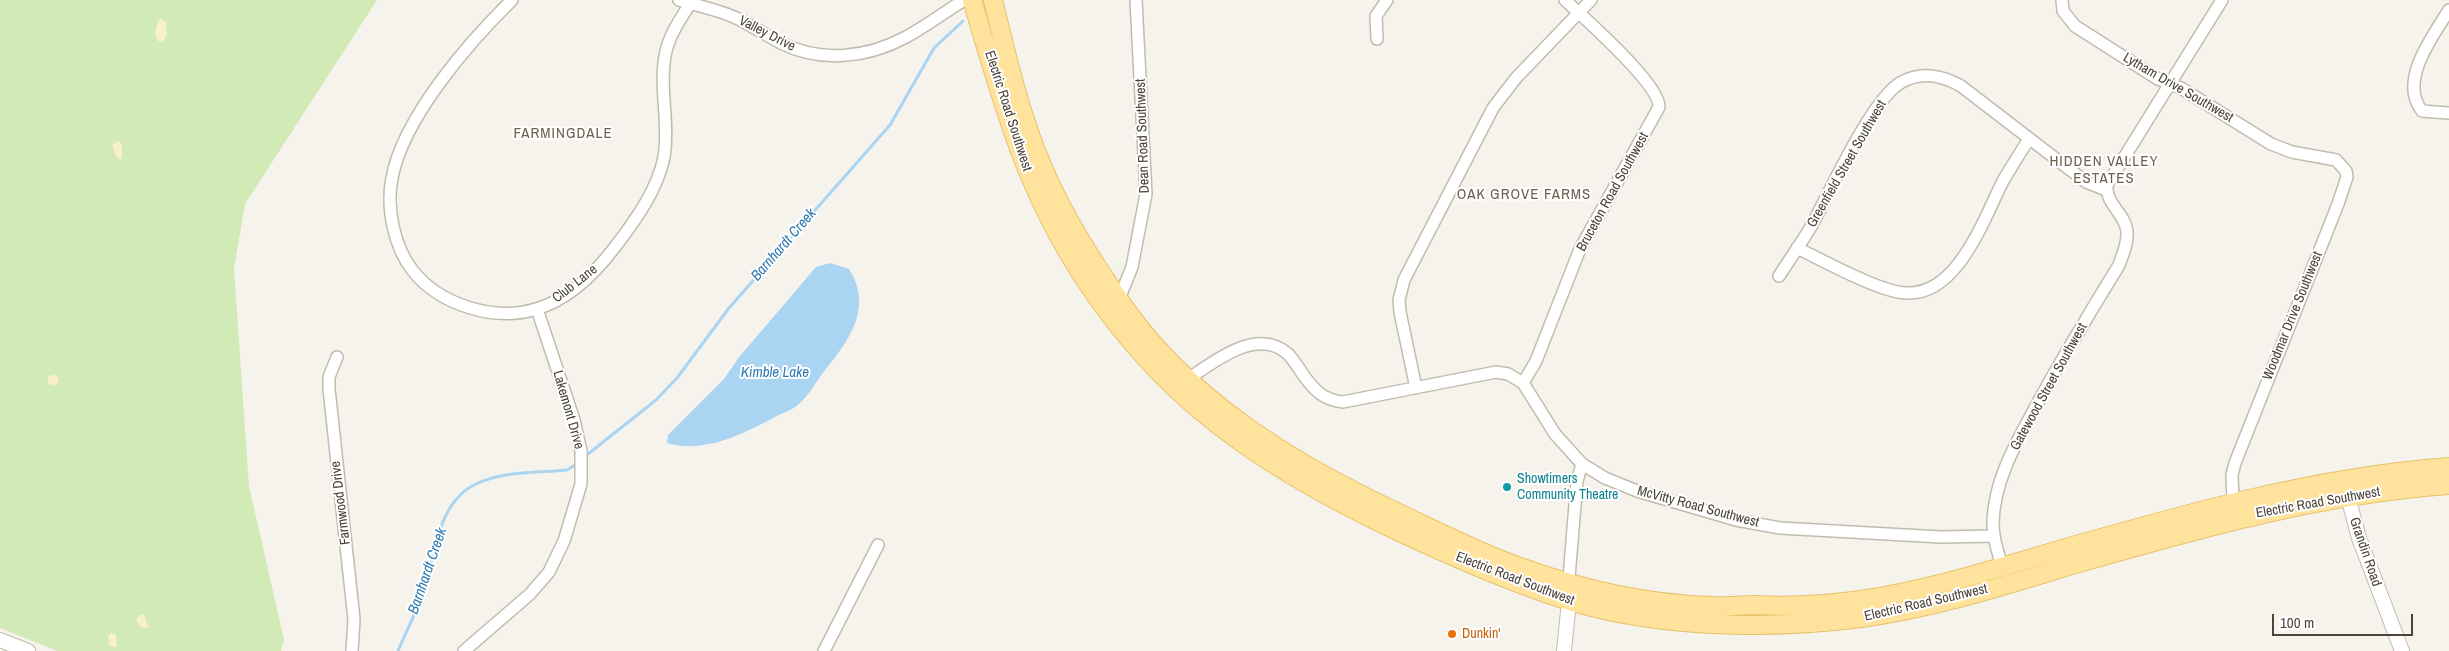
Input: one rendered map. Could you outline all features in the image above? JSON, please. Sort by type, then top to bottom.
[{"type":"main road","name":"Electric Road Southwest","points":[[972,0],[1007,120],[1040,202],[1065,247],[1104,307],[1159,373],[1227,433],[1300,482],[1455,558],[1493,574],[1569,601],[1621,612],[1714,624],[1783,624],[1862,618],[1902,611],[2029,579],[2241,518],[2347,496],[2449,485]]},
{"type":"main road","name":"Electric Road Southwest","points":[[992,0],[1024,117],[1042,166],[1075,233],[1119,299],[1142,329],[1188,379],[1268,443],[1343,487],[1497,558],[1568,582],[1630,596],[1712,606],[1779,607],[1888,596],[1934,586],[2233,501],[2344,478],[2449,467]]},
{"type":"street","name":"Club Lane","points":[[512,0],[469,44],[439,84],[418,118],[395,162],[390,191],[390,207],[398,242],[407,262],[424,282],[435,291],[456,302],[488,312],[505,313],[537,309],[567,293],[600,266],[648,197],[660,170],[666,142],[664,86],[666,52],[684,2]]},
{"type":"street","name":"Valley Drive","points":[[684,2],[734,17],[782,44],[799,50],[817,55],[838,56],[865,53],[891,44],[906,37],[964,0]]},
{"type":"street","name":"Dean Road Southwest","points":[[1119,299],[1132,267],[1146,194],[1136,0]]},
{"type":"street","points":[[1377,38],[1376,16],[1386,0]]},
{"type":"street","name":"Bruceton Road Southwest","points":[[1523,383],[1536,361],[1580,249],[1659,106],[1658,97],[1644,78],[1565,0]]},
{"type":"street","points":[[1416,388],[1400,312],[1399,300],[1404,280],[1494,108],[1516,78],[1590,0]]},
{"type":"street","name":"Lytham Drive Southwest","points":[[2062,0],[2064,11],[2075,26],[2158,79],[2170,83],[2271,144],[2292,152],[2310,155]]},
{"type":"street","points":[[2106,190],[2108,182],[2222,0]]},
{"type":"street","points":[[2449,10],[2427,46],[2416,71],[2415,99],[2422,111],[2449,113]]},
{"type":"street","name":"Greenfield Street Southwest","points":[[1779,276],[1880,103],[1889,92],[1907,79],[1930,75],[1952,80],[2086,182],[2106,190]]},
{"type":"street","points":[[1797,248],[1887,289],[1906,293],[1926,290],[1950,273],[1967,251],[2004,180],[2029,139]]},
{"type":"street","name":"Woodmar Drive Southwest","points":[[2233,501],[2232,475],[2235,463],[2338,204],[2346,177],[2346,171],[2339,162],[2310,155]]},
{"type":"street","name":"Gatewood Street Southwest","points":[[2002,566],[1994,536],[1996,502],[2002,477],[2017,442],[2124,252],[2127,239],[2126,225],[2106,190]]},
{"type":"street","name":"Lakemont Drive","points":[[464,651],[530,594],[549,572],[564,541],[581,484],[581,451],[574,420],[537,309]]},
{"type":"street","points":[[1188,379],[1226,354],[1247,346],[1259,344],[1271,345],[1288,354],[1317,393],[1333,401],[1354,402],[1496,372],[1508,374],[1523,383]]},
{"type":"street","name":"Farmwood Drive","points":[[337,357],[329,377],[329,389],[354,619],[352,651]]},
{"type":"street","name":"McVitty Road Southwest","points":[[1523,383],[1555,434],[1582,464],[1605,478],[1637,491],[1750,523],[1803,530],[1941,537],[1994,536]]},
{"type":"street","points":[[1564,651],[1577,481],[1582,464]]},
{"type":"street","name":"Grandin Road","points":[[2344,478],[2358,538],[2402,651]]},
{"type":"street","points":[[824,651],[878,545]]},
{"type":"street","points":[[2002,566],[2029,579]]},
{"type":"street","points":[[0,640],[28,651]]},
{"type":"green space","points":[[0,0],[377,0],[245,204],[234,269],[249,486],[284,640],[281,651],[57,651],[0,628]]},
{"type":"sand","points":[[162,19],[166,23],[167,35],[163,42],[158,41],[155,34],[158,20]]},
{"type":"sand","points":[[119,141],[122,144],[122,159],[117,158],[112,146]]},
{"type":"sand","points":[[53,374],[59,380],[53,386],[47,380]]},
{"type":"sand","points":[[140,614],[144,615],[148,628],[141,627],[136,621]]},
{"type":"sand","points":[[111,633],[116,635],[117,645],[115,647],[109,645],[108,637]]},
{"type":"water","name":"Kimble Lake","points":[[830,263],[849,269],[856,284],[859,298],[858,311],[855,324],[841,350],[802,401],[791,410],[737,436],[695,446],[667,443],[668,435],[724,379],[740,356],[816,267]]},
{"type":"waterway","name":"Barnhardt Creek","points":[[588,454],[656,400],[677,378],[729,308],[890,125],[934,48],[963,21]]},
{"type":"waterway","name":"Barnhardt Creek","points":[[398,651],[421,599],[439,532],[452,505],[461,494],[474,485],[496,477],[519,473],[567,470],[575,465]]},
{"type":"place","name":"Showtimers Community Theatre","points":[[1507,487]]},
{"type":"place","name":"Dunkin'","points":[[1452,634]]},
{"type":"district","name":"FARMINGDALE","points":[[563,134]]},
{"type":"district","name":"HIDDEN VALLEY ESTATES","points":[[2104,170]]},
{"type":"district","name":"OAK GROVE FARMS","points":[[1524,195]]}]
